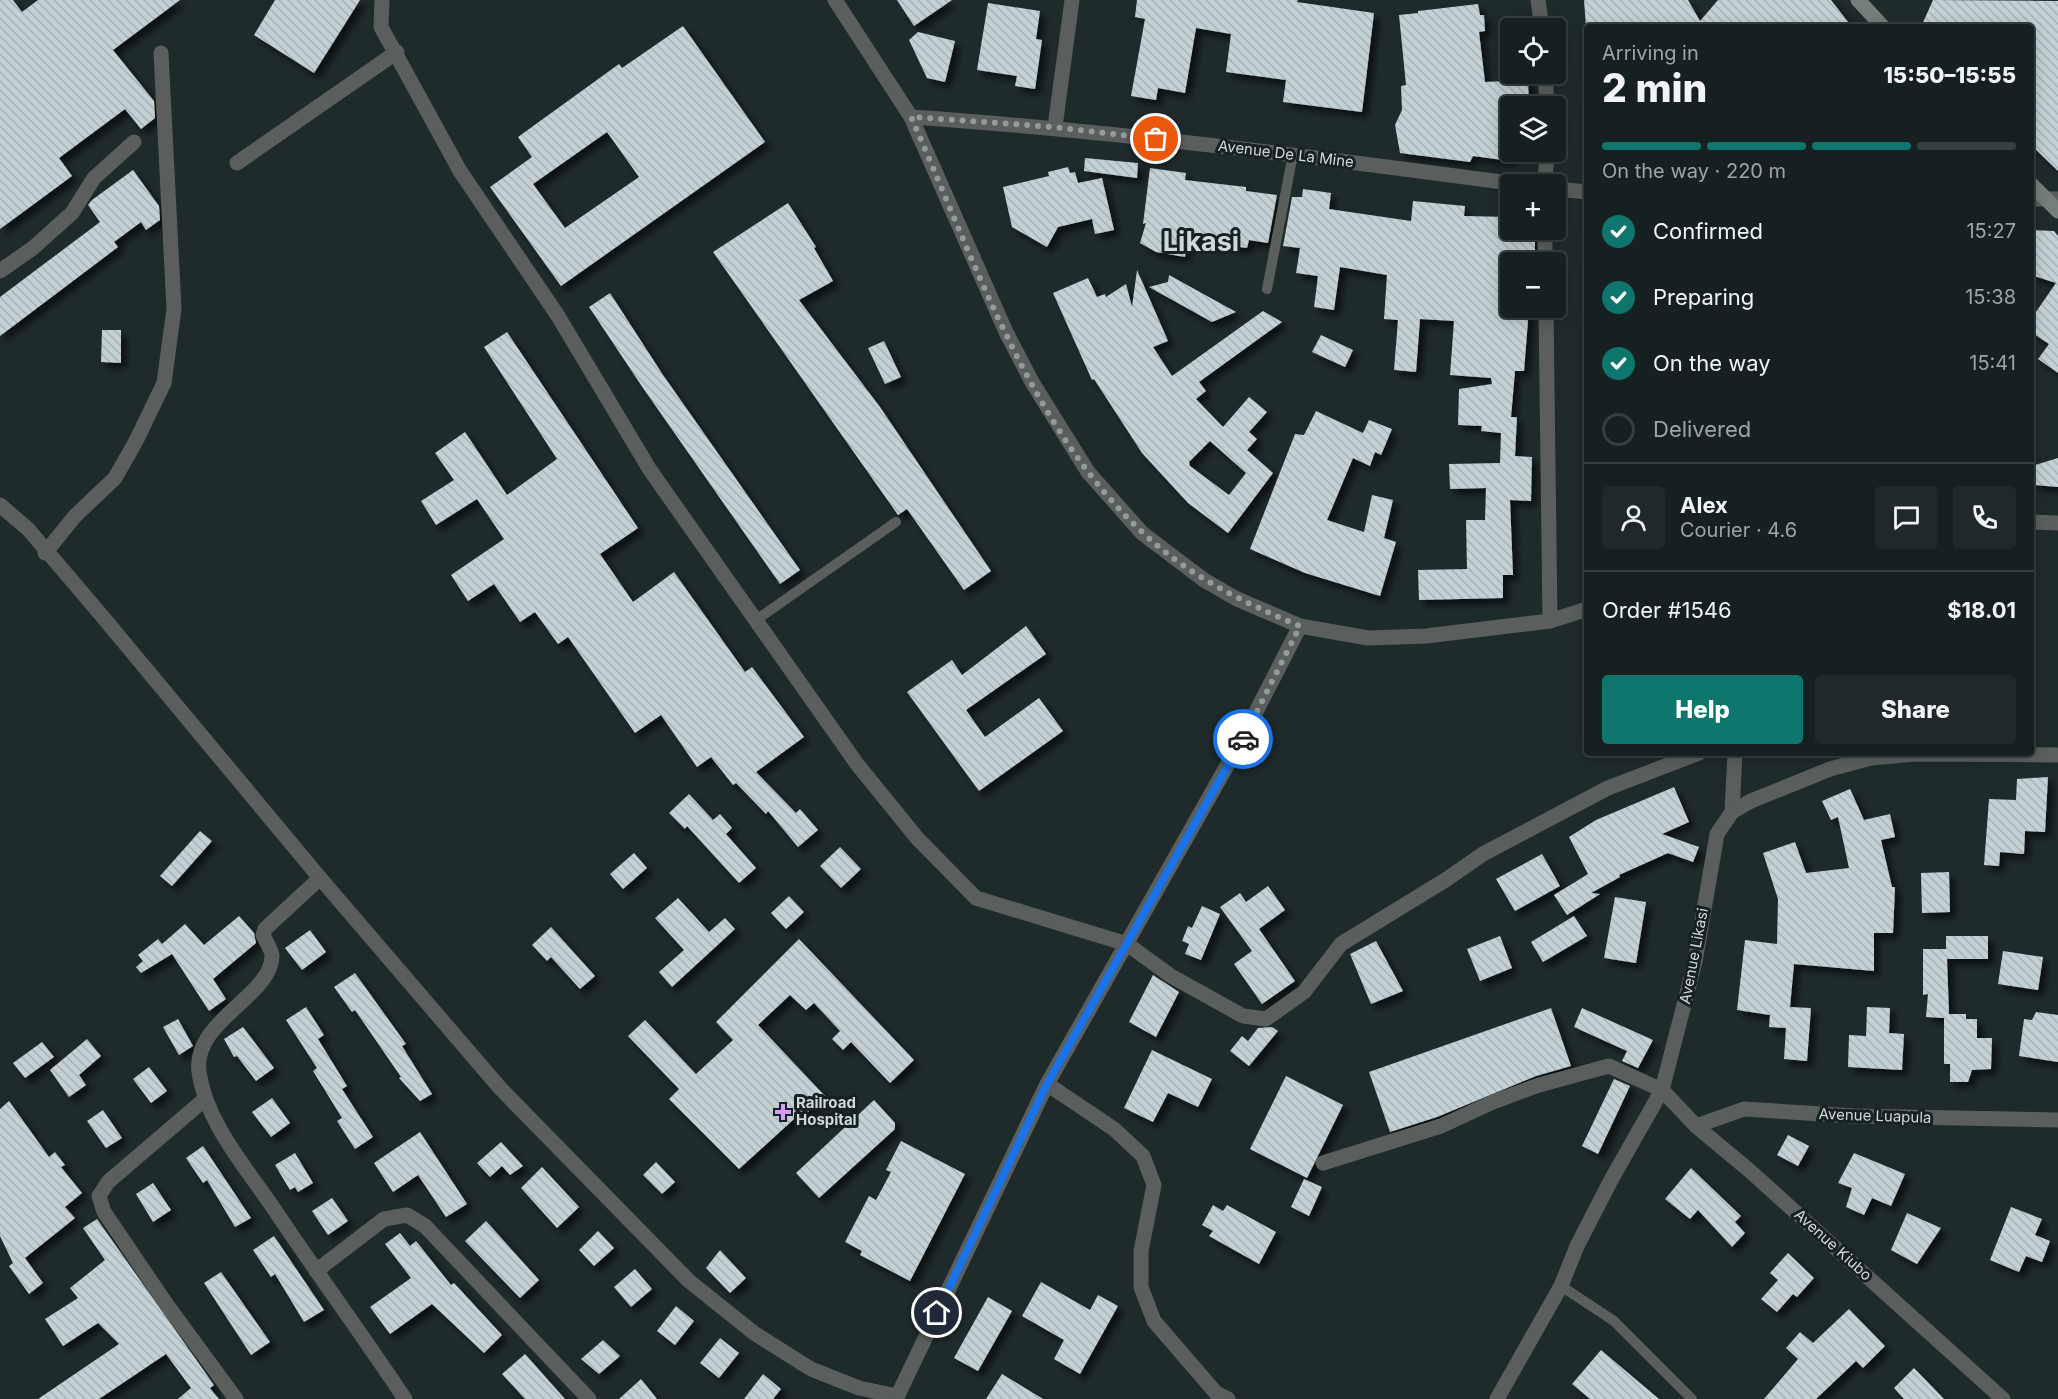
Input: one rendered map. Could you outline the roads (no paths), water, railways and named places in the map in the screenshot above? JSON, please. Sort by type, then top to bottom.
[{"type":"main road","points":[[1858,0],[1880,24]]},
{"type":"main road","points":[[2034,187],[2058,211]]},
{"type":"street","points":[[382,0],[381,27],[397,52],[460,171],[558,316],[650,470],[857,764],[917,838],[976,898],[1127,944],[1171,976],[1244,1016],[1266,1019],[1304,992],[1341,944],[1447,879],[1483,854],[1608,788],[1691,756]]},
{"type":"street","points":[[835,0],[911,117],[1006,332],[1032,382],[1088,472],[1142,532],[1204,580],[1237,599],[1300,626],[1368,638],[1426,636],[1550,621],[1584,610]]},
{"type":"street","points":[[1054,127],[1072,0]]},
{"type":"street","points":[[1538,0],[1541,18]]},
{"type":"street","points":[[237,163],[397,52]]},
{"type":"street","points":[[45,553],[75,516],[115,478],[164,384],[174,309],[161,53]]},
{"type":"street","name":"Avenue De La Mine","points":[[911,117],[1054,127],[1293,154],[1500,182]]},
{"type":"street","points":[[0,272],[33,248],[72,213],[93,178],[134,142]]},
{"type":"street","points":[[1566,190],[1584,192]]},
{"type":"street","points":[[1546,318],[1550,621]]},
{"type":"street","points":[[0,505],[28,529],[45,553],[102,616],[320,878],[500,1088],[689,1281],[754,1333],[812,1369],[859,1388],[896,1398],[1047,1084],[1241,741],[1300,626]]},
{"type":"street","points":[[2034,522],[2058,522]]},
{"type":"street","points":[[2034,754],[2058,754]]},
{"type":"street","points":[[1732,812],[1734,756]]},
{"type":"street","points":[[1732,812],[1751,801],[1830,769],[1871,758],[1894,756]]},
{"type":"street","name":"Avenue Likasi","points":[[1497,1399],[1561,1287],[1577,1246],[1662,1090],[1695,962],[1717,834],[1732,812]]},
{"type":"street","points":[[320,878],[265,929],[263,936],[272,955],[268,974],[215,1028],[203,1047],[199,1069],[205,1099],[231,1145],[405,1399]]},
{"type":"street","points":[[1323,1163],[1441,1126],[1493,1102],[1539,1085],[1609,1066],[1662,1090]]},
{"type":"street","points":[[1047,1084],[1114,1130],[1143,1156],[1154,1185],[1141,1251],[1141,1287],[1154,1321],[1216,1393],[1228,1399]]},
{"type":"street","name":"Avenue Kiubo","points":[[1662,1090],[1696,1126],[1750,1171],[2003,1399]]},
{"type":"street","points":[[205,1099],[108,1182],[99,1196],[104,1212],[167,1305],[236,1399]]},
{"type":"street","name":"Avenue Luapula","points":[[1696,1126],[1744,1109],[1854,1116],[2058,1120]]},
{"type":"street","points":[[316,1271],[384,1219],[407,1215],[425,1227],[589,1399]]},
{"type":"lane","points":[[1267,289],[1293,154]]},
{"type":"lane","points":[[756,620],[896,522]]},
{"type":"lane","points":[[1561,1287],[1614,1321],[1692,1399]]},
{"type":"place","name":"Railroad Hospital","points":[[783,1112]]},
{"type":"district","name":"Likasi","points":[[1201,242]]}]
